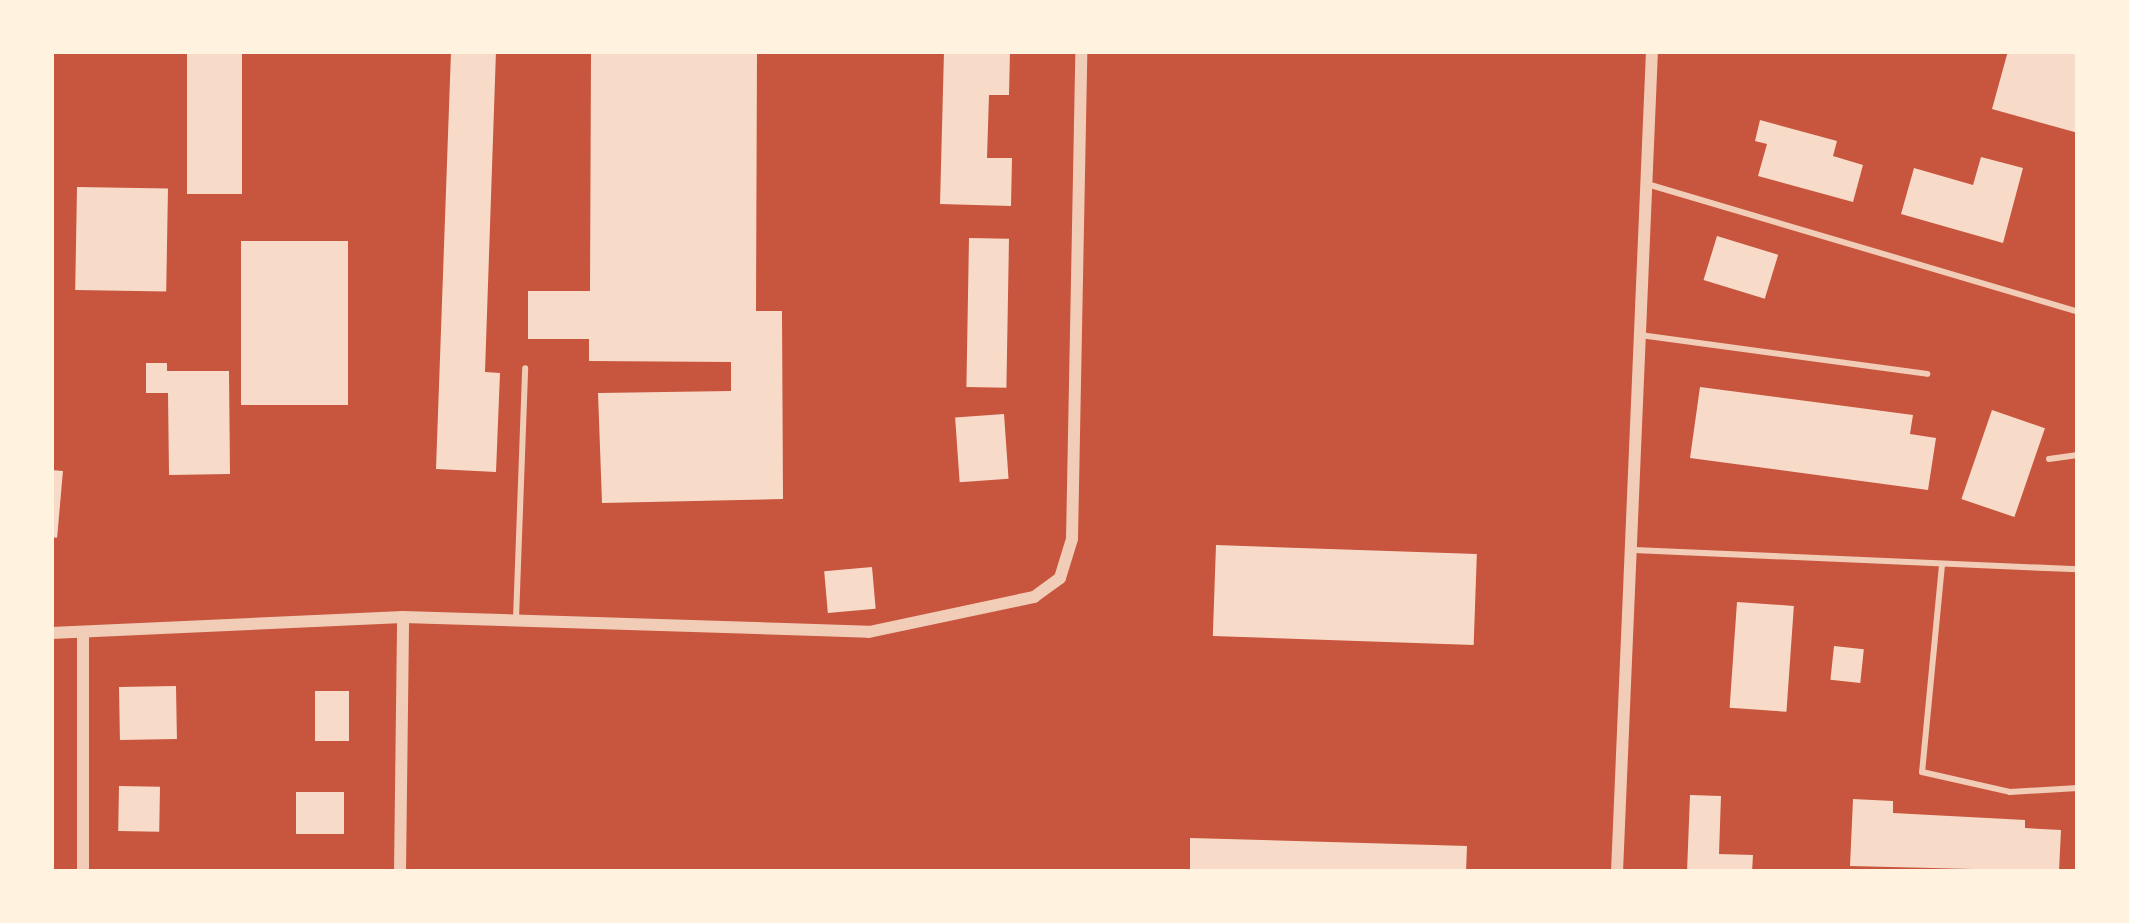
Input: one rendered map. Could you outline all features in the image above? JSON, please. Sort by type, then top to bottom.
[{"type":"street","points":[[51,633],[403,617],[869,632],[1034,596],[1060,578],[1072,539],[1082,51]]},
{"type":"street","points":[[1616,872],[1652,51]]},
{"type":"street","points":[[400,872],[403,617]]},
{"type":"street","points":[[83,632],[83,872]]},
{"type":"lane","points":[[1647,184],[2078,312]]},
{"type":"lane","points":[[1640,335],[1927,374]]},
{"type":"lane","points":[[516,619],[525,368]]},
{"type":"lane","points":[[2049,460],[2078,455]]},
{"type":"lane","points":[[1631,550],[2078,569]]},
{"type":"lane","points":[[1942,565],[1922,772],[2011,792],[2078,788]]},
{"type":"building","points":[[187,51],[242,51],[242,194],[187,194]]},
{"type":"building","points":[[451,51],[496,51],[485,372],[500,373],[496,472],[436,469]]},
{"type":"building","points":[[591,51],[757,51],[756,311],[782,311],[783,499],[602,503],[598,393],[731,391],[731,362],[589,361],[589,339],[528,339],[528,291],[590,291]]},
{"type":"building","points":[[944,51],[1010,51],[1009,95],[989,95],[987,158],[1012,158],[1011,206],[940,204]]},
{"type":"building","points":[[2008,51],[2078,51],[2078,133],[1992,109]]},
{"type":"building","points":[[1760,120],[1837,141],[1833,156],[1863,165],[1853,202],[1758,176],[1767,144],[1755,141]]},
{"type":"building","points":[[1981,157],[2023,168],[2003,243],[1901,214],[1914,168],[1973,185]]},
{"type":"building","points":[[77,187],[168,189],[166,292],[75,290]]},
{"type":"building","points":[[1717,236],[1778,255],[1765,299],[1704,280]]},
{"type":"building","points":[[969,238],[1009,239],[1006,388],[966,387]]},
{"type":"building","points":[[241,241],[348,241],[348,405],[241,405]]},
{"type":"building","points":[[146,363],[167,363],[167,371],[229,371],[230,474],[169,475],[168,393],[146,393]]},
{"type":"building","points":[[1700,387],[1913,415],[1910,434],[1936,438],[1928,490],[1690,458]]},
{"type":"building","points":[[1992,410],[2045,428],[2014,517],[1961,499]]},
{"type":"building","points":[[1004,414],[1009,479],[960,482],[955,417]]},
{"type":"building","points":[[51,470],[63,471],[57,538],[51,537]]},
{"type":"building","points":[[1216,545],[1477,554],[1474,645],[1213,636]]},
{"type":"building","points":[[872,567],[876,609],[828,613],[824,571]]},
{"type":"building","points":[[1737,602],[1794,606],[1786,712],[1730,708]]},
{"type":"building","points":[[1834,646],[1864,649],[1860,683],[1830,680]]},
{"type":"building","points":[[176,686],[177,739],[120,740],[119,687]]},
{"type":"building","points":[[315,691],[349,691],[349,741],[315,741]]},
{"type":"building","points":[[119,786],[160,787],[159,832],[118,831]]},
{"type":"building","points":[[296,792],[344,792],[344,834],[296,834]]},
{"type":"building","points":[[1690,795],[1721,796],[1719,854],[1753,855],[1752,872],[1687,872]]},
{"type":"building","points":[[1853,799],[1893,801],[1893,813],[2025,820],[2025,828],[2061,830],[2059,871],[1850,866]]},
{"type":"building","points":[[1190,838],[1467,846],[1466,872],[1190,872]]}]
